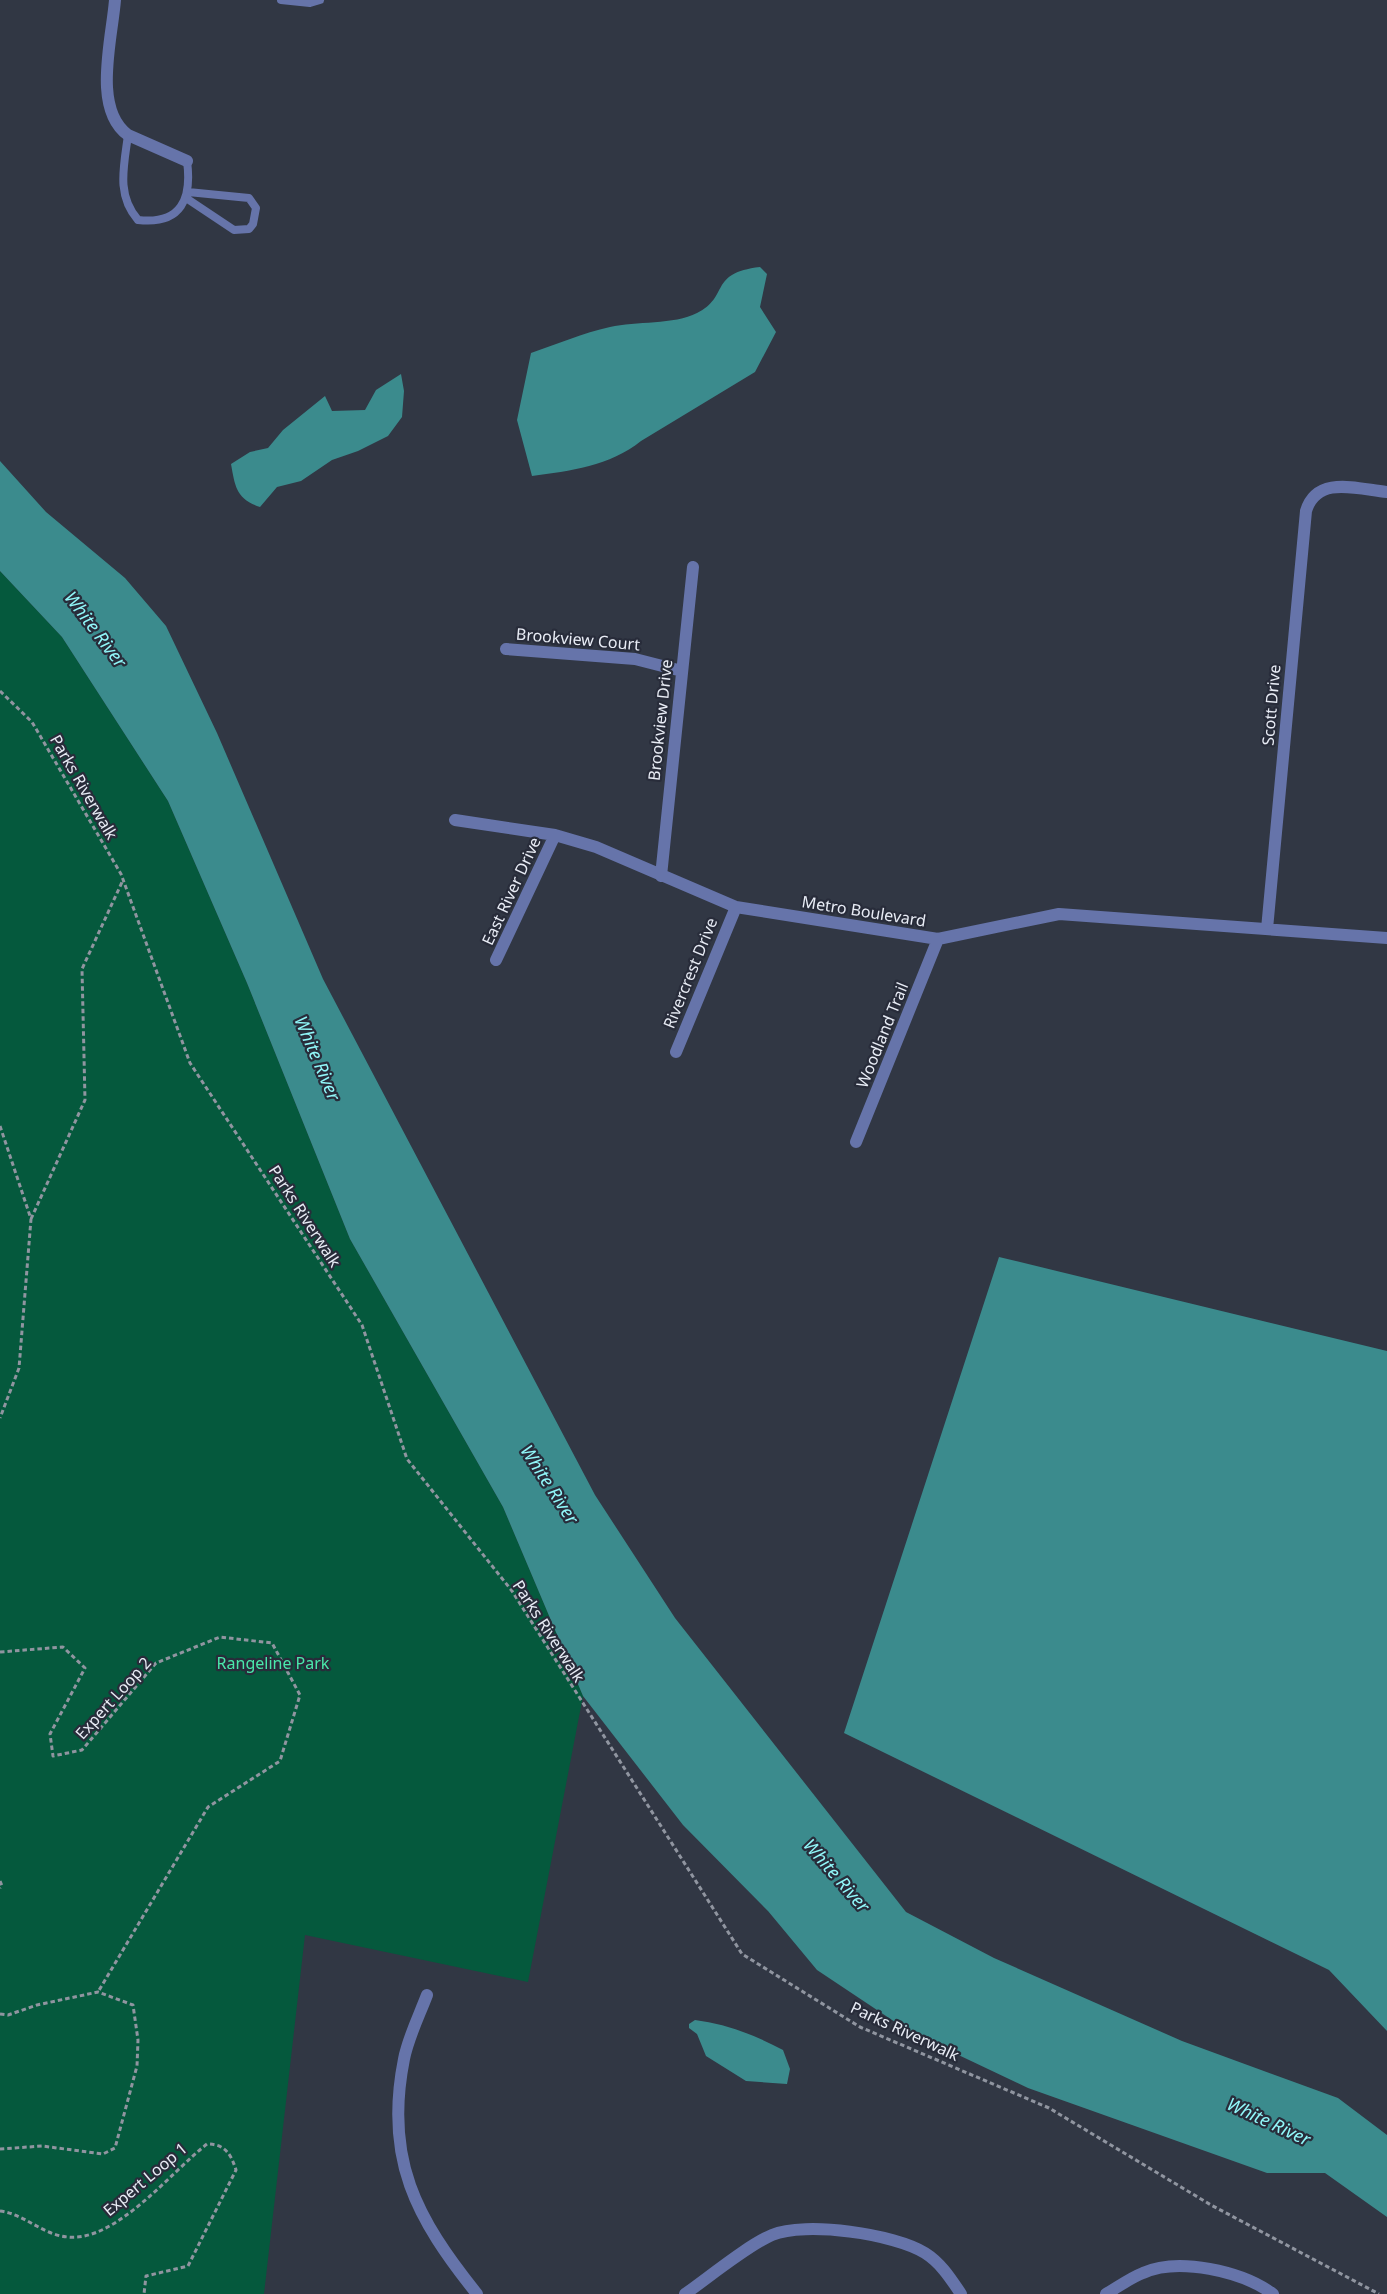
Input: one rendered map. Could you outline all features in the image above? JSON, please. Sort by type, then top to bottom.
[{"type":"street","points":[[115,0],[106,95],[109,112],[121,130],[128,135],[187,161]]},
{"type":"street","name":"Scott Drive","points":[[1267,929],[1306,511],[1311,497],[1320,489],[1330,486],[1387,492]]},
{"type":"street","name":"Brookview Drive","points":[[661,876],[693,567]]},
{"type":"street","name":"Brookview Court","points":[[506,649],[635,659],[682,671]]},
{"type":"street","name":"Metro Boulevard","points":[[455,820],[555,835],[596,847],[736,907],[938,939],[1059,914],[1387,938]]},
{"type":"street","name":"East River Drive","points":[[496,960],[555,835]]},
{"type":"street","name":"Rivercrest Drive","points":[[676,1052],[736,907]]},
{"type":"street","name":"Woodland Trail","points":[[856,1142],[938,939]]},
{"type":"street","points":[[427,1995],[404,2057],[397,2107],[400,2162],[420,2209],[441,2249],[477,2294]]},
{"type":"street","points":[[685,2294],[774,2234],[832,2230],[872,2234],[924,2252],[946,2273],[961,2294]]},
{"type":"street","points":[[1106,2294],[1144,2272],[1171,2267],[1209,2268],[1256,2284],[1273,2294]]},
{"type":"lane","points":[[281,0],[310,3],[320,0]]},
{"type":"lane","points":[[128,135],[123,192],[126,204],[138,220],[153,222],[172,215],[187,195],[187,161]]},
{"type":"lane","points":[[187,195],[249,198],[256,208],[253,224],[249,229],[234,230],[187,195]]},
{"type":"path","name":"Parks Riverwalk","points":[[0,691],[32,722],[123,880],[190,1063],[362,1325],[407,1459],[512,1591],[742,1954],[860,2027],[1049,2108],[1211,2205],[1379,2294]]},
{"type":"path","points":[[0,1418],[19,1368],[31,1219],[85,1100],[82,969],[123,880]]},
{"type":"path","points":[[0,1126],[31,1219]]},
{"type":"path","name":"Expert Loop 2","points":[[0,1652],[63,1647],[85,1668],[50,1734],[53,1756],[82,1750],[156,1663],[220,1636],[272,1643],[300,1695],[280,1761],[208,1806],[99,1992]]},
{"type":"path","points":[[0,1881],[2,1886],[0,1888]]},
{"type":"path","points":[[0,2014],[8,2015],[37,2005],[99,1992],[133,2005],[138,2040],[137,2066],[116,2148],[104,2154],[42,2145],[0,2149]]},
{"type":"path","name":"Expert Loop 1","points":[[0,2211],[14,2215],[50,2234],[70,2238],[90,2235],[124,2216],[207,2145],[224,2148],[232,2157],[236,2170],[188,2266],[146,2276],[144,2294]]},
{"type":"green space","name":"Rangeline Park","points":[[0,571],[62,637],[168,801],[247,983],[350,1239],[503,1507],[583,1696],[528,1982],[305,1935],[264,2294],[0,2294]]},
{"type":"water","points":[[760,267],[767,274],[760,307],[776,332],[755,372],[616,456],[589,466],[532,476],[517,420],[531,353],[610,327],[688,317],[707,307],[721,286],[733,274]]},
{"type":"water","points":[[401,374],[404,391],[402,417],[388,436],[358,451],[332,460],[301,481],[277,487],[260,507],[241,496],[231,464],[250,452],[268,448],[283,430],[325,396],[332,411],[365,410],[376,390]]},
{"type":"water","name":"White River","points":[[0,461],[46,512],[125,578],[166,626],[217,733],[323,979],[595,1495],[675,1618],[906,1912],[994,1958],[1182,2041],[1338,2098],[1387,2135],[1387,2217],[1325,2173],[1267,2173],[1028,2088],[910,2032],[817,1970],[768,1911],[683,1825],[583,1696],[503,1507],[350,1239],[247,983],[168,801],[62,637],[0,571]]},
{"type":"water","points":[[999,1257],[1387,1351],[1387,2031],[1329,1970],[844,1733]]},
{"type":"water","points":[[695,2020],[740,2031],[783,2050],[790,2069],[787,2084],[746,2081],[706,2056],[697,2034],[689,2028],[689,2024]]}]
